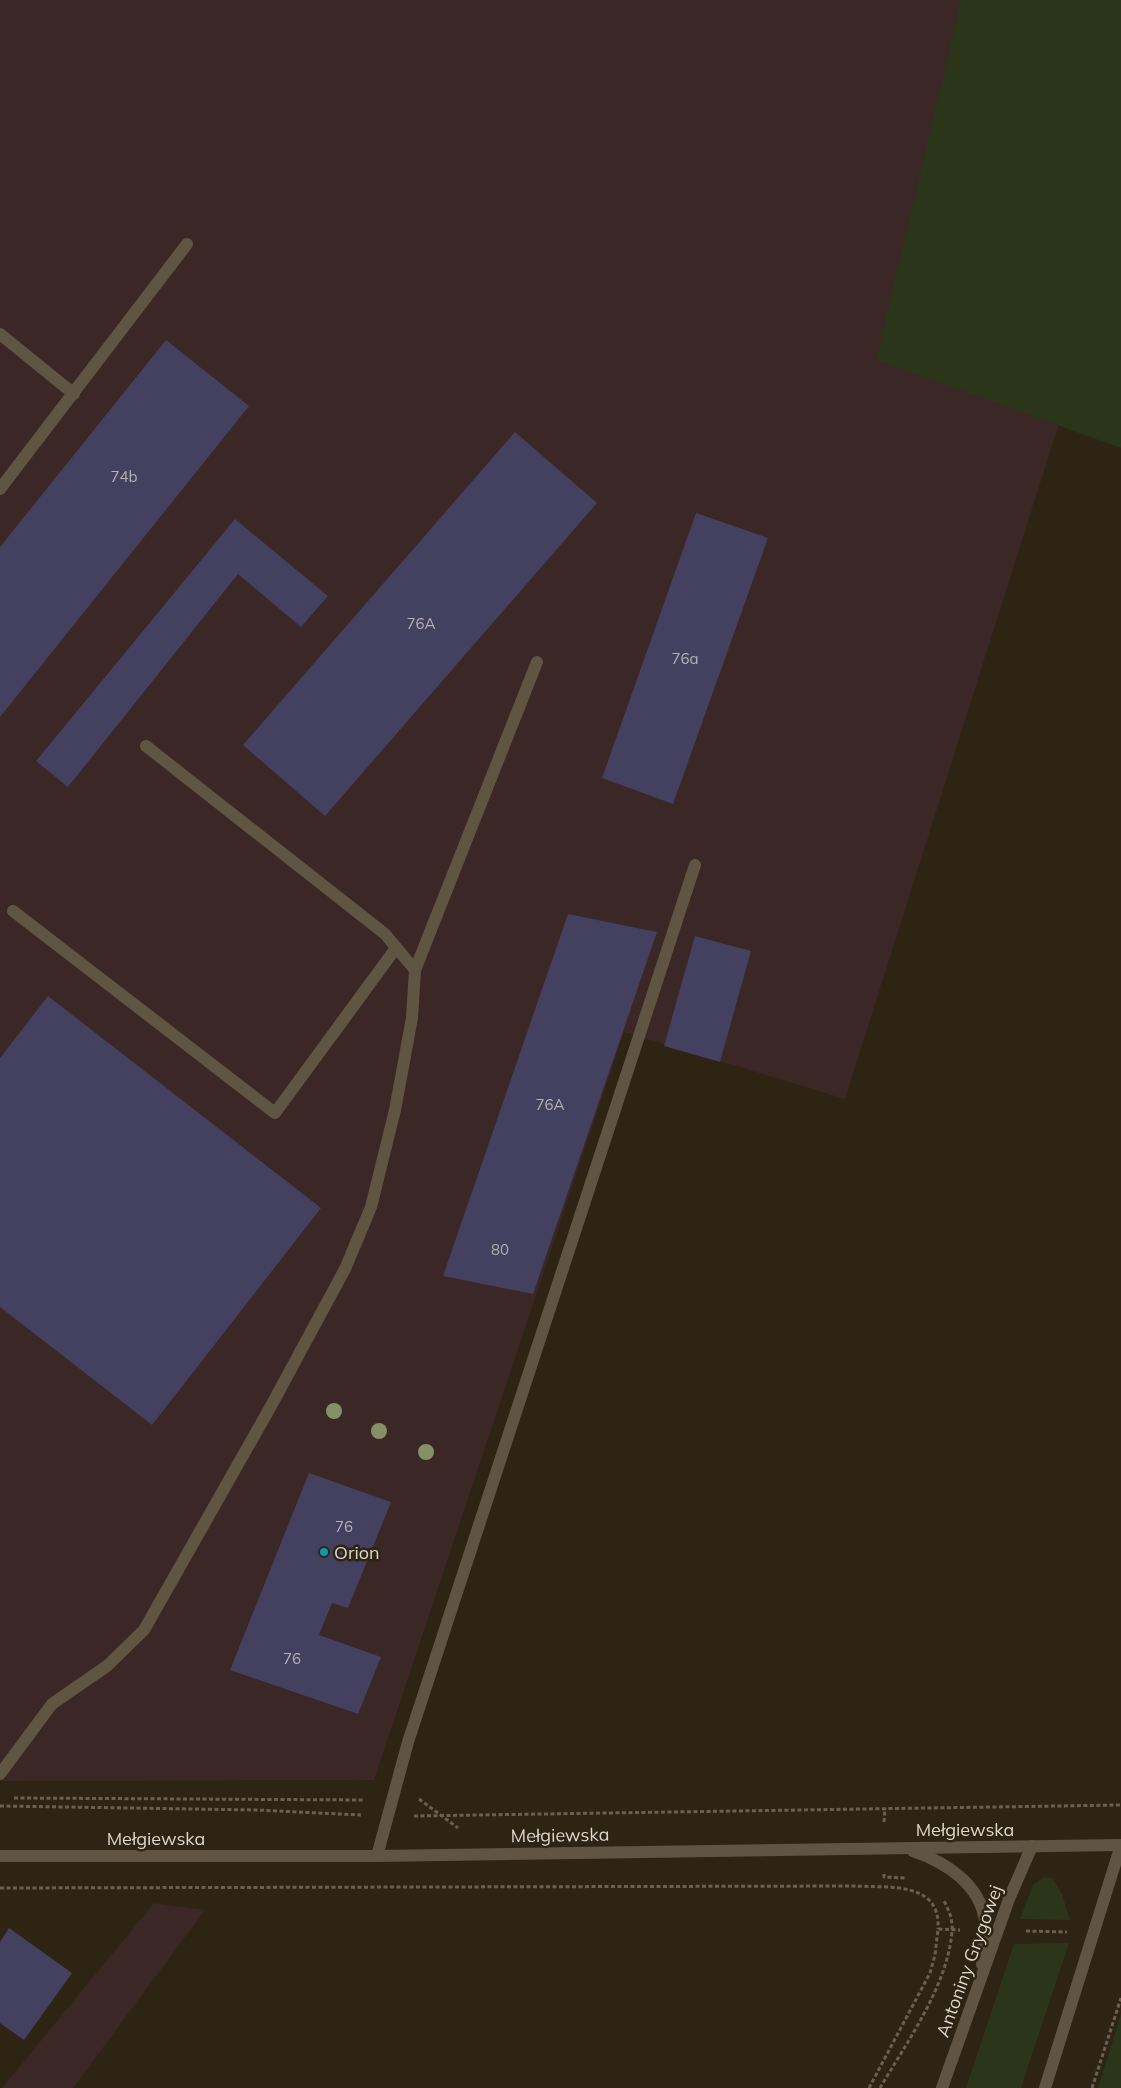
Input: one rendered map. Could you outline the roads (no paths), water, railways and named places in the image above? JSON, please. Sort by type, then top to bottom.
[{"type":"street","points":[[0,489],[187,244]]},
{"type":"street","points":[[0,334],[74,394]]},
{"type":"street","points":[[0,1774],[52,1704],[107,1666],[144,1630],[276,1398],[345,1269],[371,1208],[395,1110],[412,1018],[414,970],[537,662]]},
{"type":"street","points":[[146,746],[385,934],[414,970]]},
{"type":"street","points":[[377,1856],[411,1732],[695,865]]},
{"type":"street","points":[[13,911],[274,1113],[396,948]]},
{"type":"street","points":[[1045,2088],[1121,1845]]},
{"type":"street","name":"Mełgiewska","points":[[0,1856],[377,1856],[1121,1845]]},
{"type":"street","name":"Antoniny Grygowej","points":[[942,2088],[980,1979],[1000,1930],[1009,1899],[1032,1846]]},
{"type":"street","points":[[903,1847],[932,1858],[954,1871],[967,1884],[980,1903],[985,1921],[980,1979]]},
{"type":"place","name":"Orion","points":[[324,1552]]}]
